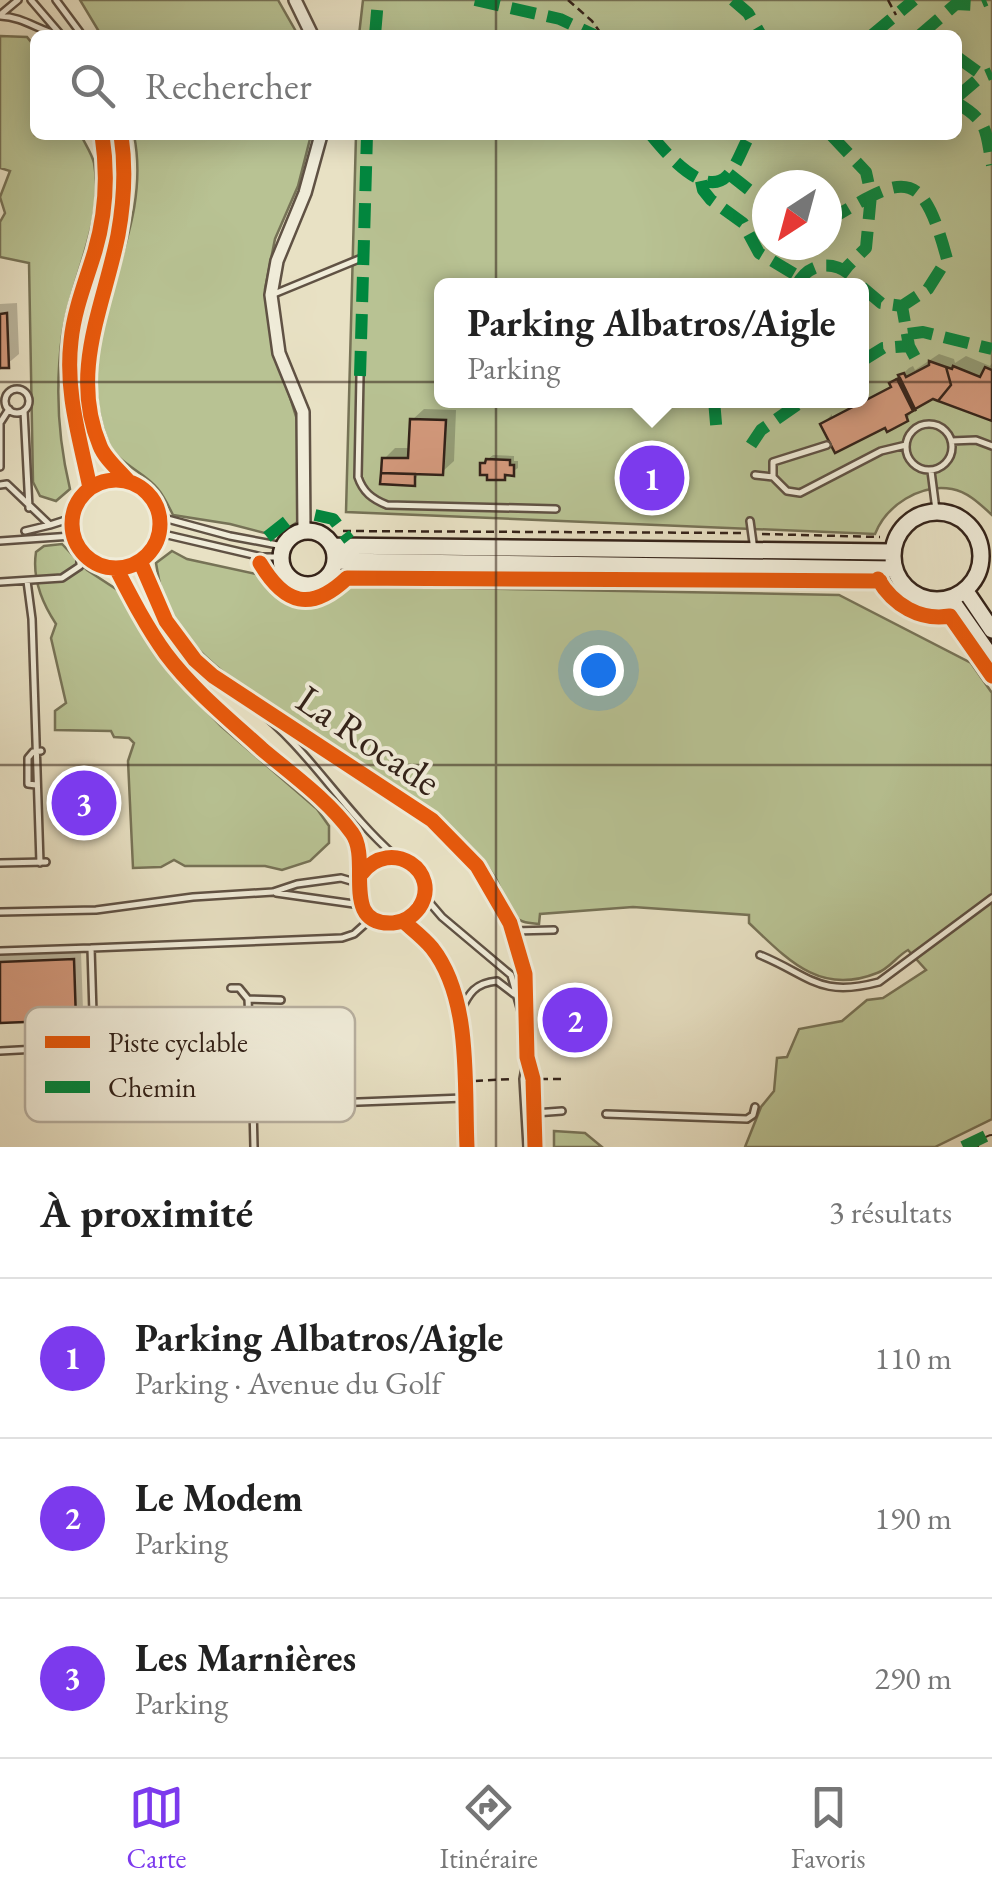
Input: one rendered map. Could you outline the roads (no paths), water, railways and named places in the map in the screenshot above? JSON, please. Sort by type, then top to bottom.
[{"type":"street","points":[[295,0],[310,30]]},
{"type":"street","points":[[304,531],[303,412],[279,352],[271,295],[277,261],[305,193],[320,140]]},
{"type":"street","points":[[936,510],[954,514],[976,535],[981,549],[980,564],[975,579],[957,594],[922,598],[900,582],[893,560],[902,527],[913,518],[936,510]]},
{"type":"street","points":[[304,531],[326,536],[334,553],[327,578],[313,585],[304,585],[288,576],[282,552],[295,534],[304,531]]},
{"type":"street","points":[[334,553],[893,560]]},
{"type":"street","points":[[334,553],[755,553],[893,560]]},
{"type":"street","points":[[957,594],[992,630]]},
{"type":"street","points":[[957,594],[992,658]]},
{"type":"lane","points":[[0,16],[18,0]]},
{"type":"lane","points":[[31,0],[56,30]]},
{"type":"lane","points":[[56,0],[78,30]]},
{"type":"lane","points":[[0,16],[20,18],[41,30]]},
{"type":"lane","points":[[90,488],[72,411],[69,364],[75,316],[105,204],[103,140]]},
{"type":"lane","points":[[121,140],[124,193],[117,238],[91,330],[87,392],[100,448],[129,482],[153,499],[160,517],[159,534],[149,554],[140,561],[116,568],[93,562],[73,536],[72,518],[81,496],[102,482],[129,482]]},
{"type":"lane","points":[[271,295],[364,257]]},
{"type":"lane","points":[[360,376],[358,477],[376,501],[387,505],[556,509]]},
{"type":"lane","points":[[9,410],[8,394],[19,390],[26,393],[29,508]]},
{"type":"lane","points":[[9,410],[24,411]]},
{"type":"lane","points":[[0,468],[0,422],[9,410]]},
{"type":"lane","points":[[933,424],[945,430],[952,441],[951,455],[944,466],[931,471],[918,468],[908,458],[906,445],[910,433],[933,424]]},
{"type":"lane","points":[[952,441],[976,440],[992,446]]},
{"type":"lane","points":[[773,477],[773,462],[827,445]]},
{"type":"lane","points":[[755,475],[773,477],[787,491],[800,493],[881,452],[906,445]]},
{"type":"lane","points":[[931,471],[936,510]]},
{"type":"lane","points":[[0,484],[8,484],[50,525]]},
{"type":"lane","points":[[160,517],[282,552]]},
{"type":"lane","points":[[25,531],[72,518]]},
{"type":"lane","points":[[750,521],[755,553]]},
{"type":"lane","points":[[159,534],[262,556],[282,552]]},
{"type":"lane","points":[[0,541],[73,536]]},
{"type":"lane","points":[[0,582],[62,578],[80,566],[80,550]]},
{"type":"lane","name":"La Rocade","points":[[140,561],[155,600],[195,660],[279,725],[370,834],[396,856]]},
{"type":"lane","name":"La Rocade","points":[[116,568],[153,635],[177,668],[350,830],[360,849],[362,873]]},
{"type":"lane","points":[[0,863],[43,863],[27,581]]},
{"type":"lane","name":"La Rocade","points":[[230,689],[282,719],[432,820],[476,866],[513,930],[524,974],[527,1147]]},
{"type":"lane","points":[[36,785],[27,785],[28,758],[38,751]]},
{"type":"lane","points":[[396,856],[415,866],[424,884],[424,895],[417,911],[403,921],[382,922],[361,905],[358,883],[376,859],[396,856]]},
{"type":"lane","points":[[273,892],[341,878],[358,883]]},
{"type":"lane","points":[[0,912],[96,910],[193,897],[273,892],[361,905]]},
{"type":"lane","name":"La Rocade","points":[[424,895],[510,976],[525,1022]]},
{"type":"lane","points":[[760,955],[813,983],[833,989],[858,988],[879,982],[992,898]]},
{"type":"lane","points":[[0,951],[342,938],[354,934],[372,917]]},
{"type":"lane","points":[[403,921],[441,962],[450,977],[460,1012],[467,1147]]},
{"type":"lane","points":[[513,930],[554,930]]},
{"type":"lane","points":[[91,948],[93,1007]]},
{"type":"lane","points":[[460,1012],[474,988],[483,983],[497,982],[516,996]]},
{"type":"lane","points":[[232,988],[239,988],[248,999],[248,1007]]},
{"type":"lane","points":[[248,999],[282,1000]]},
{"type":"lane","points":[[0,1051],[25,1050]]},
{"type":"lane","name":"La Rocade","points":[[526,1057],[533,1079],[535,1147]]},
{"type":"lane","points":[[355,1102],[464,1098]]},
{"type":"lane","points":[[606,1114],[747,1118],[753,1115],[754,1107]]},
{"type":"lane","points":[[534,1113],[562,1112]]},
{"type":"lane","points":[[253,1122],[254,1147]]},
{"type":"place","name":"Parking Albatros/Aigle","points":[[652,478]]},
{"type":"place","name":"Les Marnières","points":[[84,803]]},
{"type":"place","name":"Le Modem","points":[[575,1020]]}]
